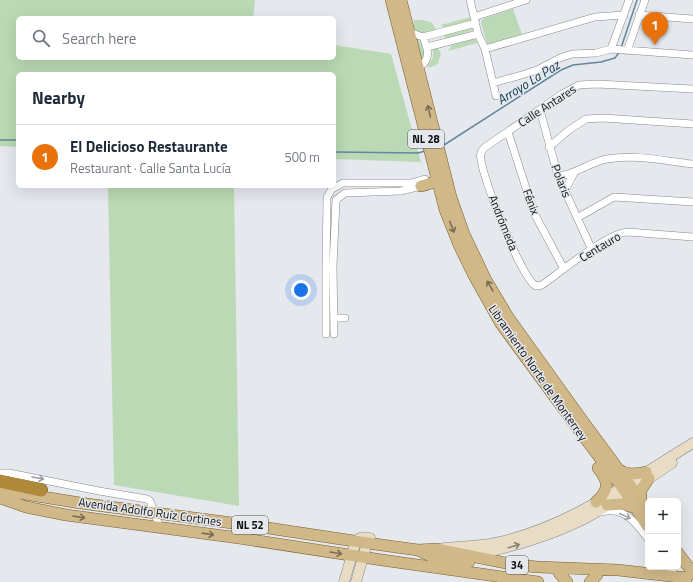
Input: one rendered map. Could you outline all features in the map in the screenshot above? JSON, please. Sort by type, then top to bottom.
[{"type":"highway","points":[[0,482],[41,490]]},
{"type":"main road","name":"Libramiento Norte de Monterrey","points":[[391,0],[402,42],[413,65],[433,164],[431,179],[441,195],[452,229],[473,274],[501,324],[550,391],[642,508]]},
{"type":"main road","points":[[401,0],[409,32],[413,65],[464,234],[486,280],[508,317],[613,470],[614,483],[603,502]]},
{"type":"main road","points":[[431,179],[440,173],[437,160],[438,150]]},
{"type":"main road","points":[[431,179],[434,188],[441,195]]},
{"type":"main road","points":[[431,179],[442,181],[449,205],[456,210]]},
{"type":"main road","points":[[550,391],[571,430],[606,478],[606,488],[601,498],[603,502]]},
{"type":"main road","name":"NL 52","points":[[436,549],[490,543],[546,527],[603,502],[647,475],[693,442]]},
{"type":"main road","name":"NL 52","points":[[647,475],[693,450]]},
{"type":"main road","points":[[603,502],[642,508],[641,490],[647,475],[629,474],[613,470]]},
{"type":"main road","name":"Avenida Adolfo Ruíz Cortines","points":[[0,490],[153,510],[255,526],[364,539],[418,550],[433,557],[527,571],[560,573],[593,578],[622,576],[664,582]]},
{"type":"main road","name":"Avenida Adolfo Ruíz Cortines","points":[[41,490],[134,503],[153,510]]},
{"type":"main road","points":[[0,498],[40,511],[238,538],[357,557],[538,582]]},
{"type":"main road","name":"NL 52","points":[[449,560],[510,547],[544,536],[593,514],[603,502]]},
{"type":"main road","points":[[104,520],[146,523],[153,517],[153,510],[436,549]]},
{"type":"main road","points":[[238,538],[255,526]]},
{"type":"main road","points":[[344,582],[357,557],[364,539]]},
{"type":"main road","name":"Avenida Adolfo Ruíz Cortines","points":[[418,550],[436,549],[516,565],[612,570],[685,577]]},
{"type":"main road","points":[[356,582],[357,557]]},
{"type":"main road","points":[[681,563],[685,577]]},
{"type":"main road","points":[[470,572],[489,565]]},
{"type":"main road","points":[[560,573],[567,582]]},
{"type":"street","points":[[470,0],[478,34],[485,50],[496,96]]},
{"type":"street","points":[[402,42],[403,36],[406,33],[409,32],[423,36],[438,34],[526,0]]},
{"type":"street","points":[[612,49],[629,0]]},
{"type":"street","points":[[626,51],[645,0]]},
{"type":"street","points":[[485,50],[585,19],[605,15],[624,15]]},
{"type":"street","points":[[640,15],[693,19]]},
{"type":"street","points":[[438,34],[441,43]]},
{"type":"street","points":[[427,47],[478,34]]},
{"type":"street","points":[[413,65],[422,65],[426,60],[427,47],[423,36]]},
{"type":"street","points":[[493,83],[537,70],[566,55],[596,53],[612,49],[693,55]]},
{"type":"street","name":"Calle Antares","points":[[481,152],[484,148],[571,88],[579,85],[597,84],[693,89]]},
{"type":"street","name":"Polaris","points":[[540,110],[558,176],[564,192],[592,250]]},
{"type":"street","points":[[549,147],[579,122],[594,118],[693,124]]},
{"type":"street","name":"Fénix","points":[[508,132],[534,213],[564,269]]},
{"type":"street","name":"Andrómeda","points":[[481,152],[482,166],[493,199],[515,252],[531,283],[539,287]]},
{"type":"street","points":[[558,176],[574,173],[597,162],[618,158],[693,164]]},
{"type":"street","points":[[564,192],[574,173]]},
{"type":"street","points":[[333,188],[330,190],[327,202],[326,245],[330,334],[334,318],[333,266],[336,200],[341,195],[348,192],[401,191],[431,179]]},
{"type":"street","points":[[336,186],[343,184],[411,183],[431,179]]},
{"type":"street","points":[[577,218],[614,197],[693,202]]},
{"type":"street","name":"Centauro","points":[[539,287],[592,250],[616,235],[624,232],[693,237]]},
{"type":"street","points":[[334,318],[345,318]]},
{"type":"street","points":[[0,473],[9,473],[99,491],[142,497],[147,499],[160,528]]},
{"type":"street","points":[[593,514],[609,511],[625,515],[635,521],[645,536]]},
{"type":"street","points":[[673,570],[685,577]]},
{"type":"green space","points":[[0,0],[255,0],[253,16],[16,16],[16,60],[336,60],[336,45],[391,54],[421,162],[336,159],[336,72],[16,72],[16,147],[0,146]]},
{"type":"green space","points":[[513,9],[522,34],[490,44],[487,43],[481,23],[482,20]]},
{"type":"green space","points":[[471,17],[470,21],[446,27],[441,25]]},
{"type":"green space","points":[[414,20],[431,22],[435,28],[435,31],[426,35],[415,31]]},
{"type":"green space","points":[[474,27],[474,30],[446,38],[444,37],[444,35]]},
{"type":"green space","points":[[416,38],[422,42],[426,49],[422,62]]},
{"type":"green space","points":[[473,39],[476,40],[477,43],[448,51],[452,45]]},
{"type":"green space","points":[[437,47],[441,53],[438,64],[427,67],[433,57],[433,48]]},
{"type":"green space","points":[[108,188],[234,188],[239,506],[114,485]]},
{"type":"waterway","name":"Arroyo La Paz","points":[[621,48],[637,0]]},
{"type":"waterway","name":"Arroyo La Paz","points":[[444,145],[561,70],[573,65],[601,62],[615,58],[620,51]]},
{"type":"waterway","name":"Arroyo La Paz","points":[[0,140],[16,140]]},
{"type":"waterway","name":"Arroyo La Paz","points":[[336,152],[418,153],[425,151]]},
{"type":"place","name":"El Delicioso Restaurante","points":[[655,45]]}]
